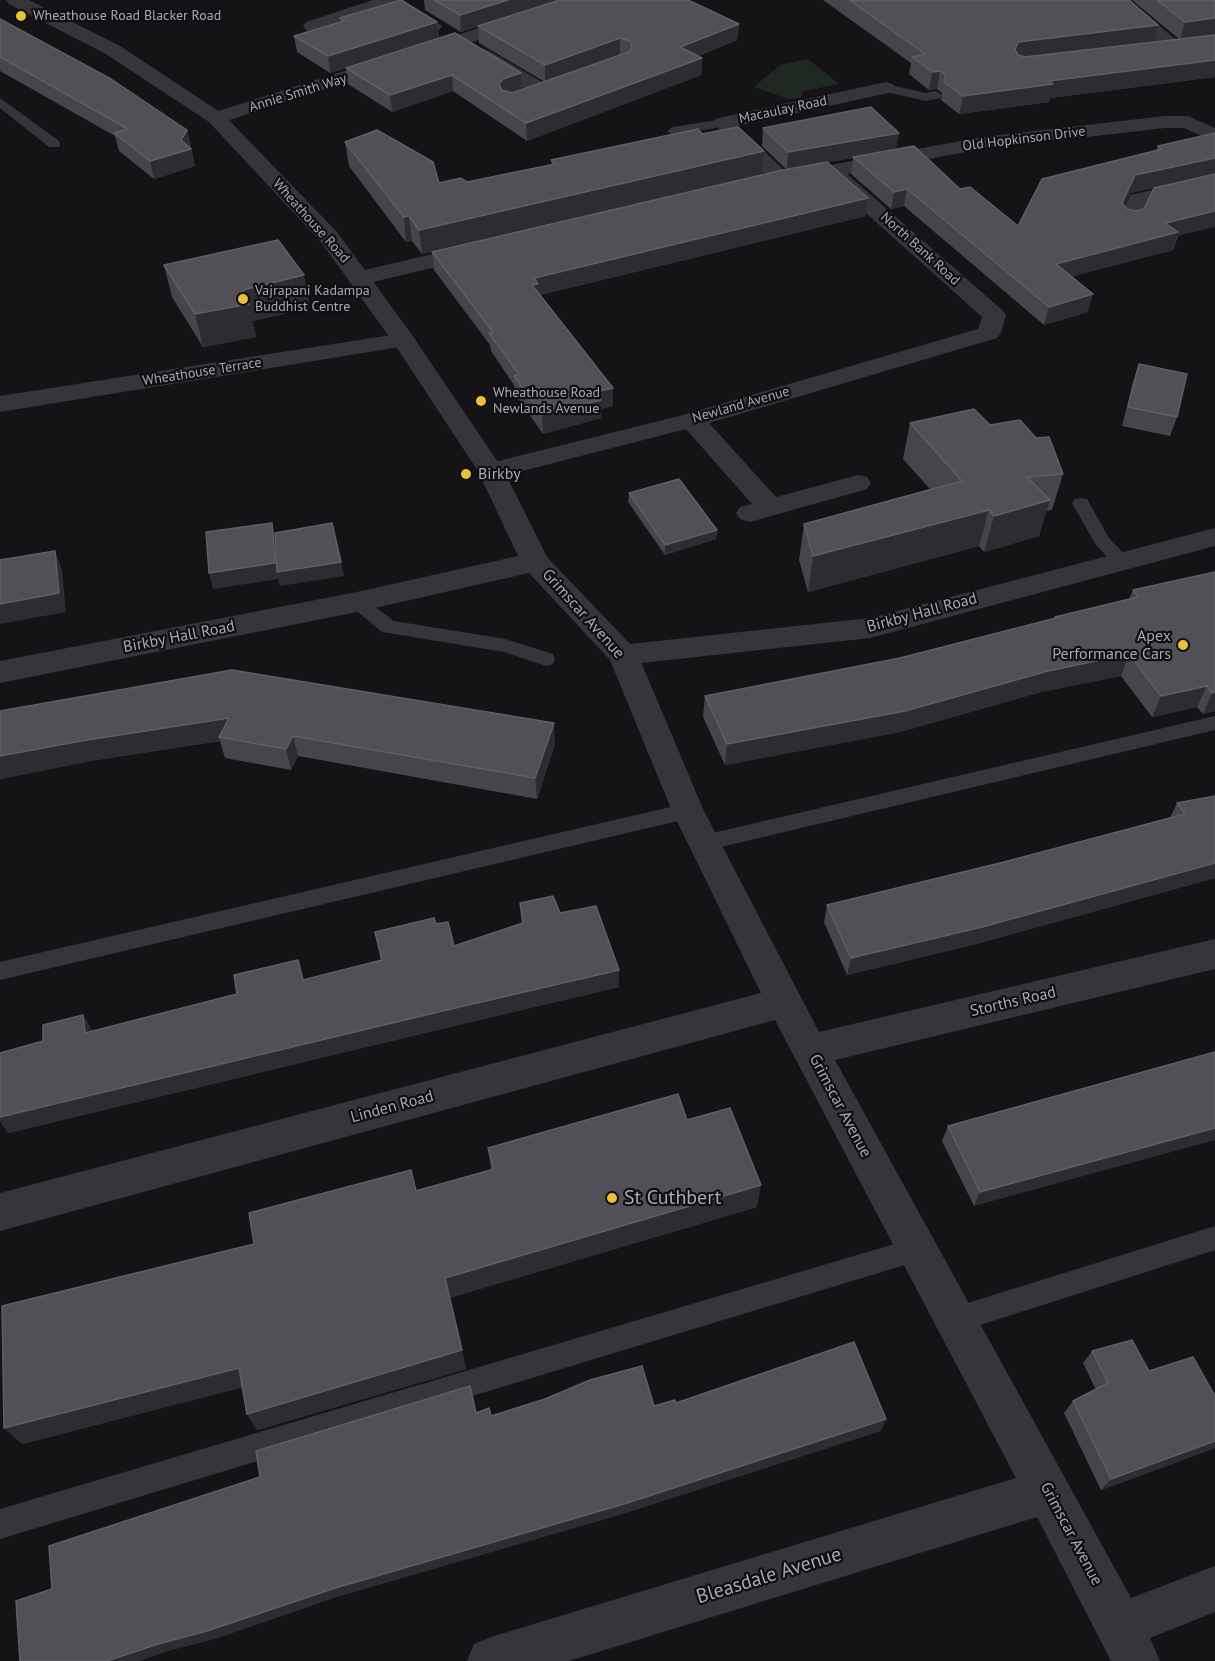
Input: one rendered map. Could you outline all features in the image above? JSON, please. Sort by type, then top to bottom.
[{"type":"street","name":"Wheathouse Road","points":[[16,0],[113,50],[216,118],[329,237],[404,340],[491,471],[535,562]]},
{"type":"street","points":[[312,26],[391,0],[543,90]]},
{"type":"street","name":"Annie Smith Way","points":[[216,118],[585,0]]},
{"type":"street","points":[[1117,0],[1175,48]]},
{"type":"street","points":[[1152,51],[1215,43]]},
{"type":"street","points":[[522,98],[566,83]]},
{"type":"street","name":"Macaulay Road","points":[[723,123],[886,88]]},
{"type":"street","name":"Old Hopkinson Drive","points":[[831,171],[982,143],[1165,122],[1188,122],[1215,136]]},
{"type":"street","name":"Macaulay Road","points":[[723,123],[781,179]]},
{"type":"street","points":[[758,185],[831,171]]},
{"type":"street","name":"North Bank Road","points":[[831,171],[994,315],[989,333]]},
{"type":"street","points":[[1130,219],[1138,200],[1215,182]]},
{"type":"street","points":[[360,278],[497,246]]},
{"type":"street","name":"Newland Avenue","points":[[491,471],[692,420],[989,333]]},
{"type":"street","name":"Wheathouse Terrace","points":[[0,404],[404,340]]},
{"type":"street","points":[[692,420],[759,510],[858,483]]},
{"type":"street","name":"Birkby Hall Road","points":[[623,655],[870,628],[1215,537]]},
{"type":"street","name":"Birkby Hall Road","points":[[0,672],[357,602],[535,562]]},
{"type":"street","name":"Grimscar Avenue","points":[[535,562],[623,655],[696,827],[784,1002],[1128,1643]]},
{"type":"street","name":"Storths Road","points":[[810,1050],[1215,954]]},
{"type":"street","name":"Linden Road","points":[[0,1212],[784,1002]]},
{"type":"street","name":"Bleasdale Avenue","points":[[491,1661],[1048,1491]]},
{"type":"street","points":[[1128,1643],[1215,1589]]},
{"type":"lane","points":[[886,88],[927,97],[936,95]]},
{"type":"lane","points":[[0,102],[54,144]]},
{"type":"lane","points":[[673,131],[723,123]]},
{"type":"lane","points":[[1081,503],[1102,541],[1121,561]]},
{"type":"lane","points":[[357,602],[389,627],[505,646],[546,659]]},
{"type":"lane","points":[[0,971],[696,827],[1215,723]]},
{"type":"lane","points":[[956,1320],[1215,1238]]},
{"type":"lane","points":[[0,1524],[918,1249]]},
{"type":"shaded area","points":[[808,59],[839,84],[804,91],[800,98],[789,99],[754,87],[780,65]]},
{"type":"building","points":[[401,0],[437,22],[328,56],[294,36],[344,21],[340,18]]},
{"type":"building","points":[[434,0],[508,0],[460,15]]},
{"type":"building","points":[[560,0],[688,0],[739,24],[680,47],[702,58],[526,123],[452,75],[390,95],[346,68],[455,33],[521,73],[503,79],[499,84],[502,90],[512,93],[629,52],[632,47],[630,41],[620,38],[545,65],[478,26]]},
{"type":"building","points":[[849,0],[1129,0],[1158,25],[1018,42],[1015,50],[1018,55],[1025,57],[1215,35],[1215,60],[1049,81],[1053,84],[963,96],[944,82],[946,75],[940,71],[932,72],[912,57],[925,54]]},
{"type":"building","points":[[1157,0],[1215,0],[1215,18],[1185,22]]},
{"type":"building","points":[[0,19],[111,79],[187,130],[181,140],[191,149],[150,161],[114,133],[128,129],[0,57]]},
{"type":"building","points":[[871,107],[899,133],[788,152],[763,128]]},
{"type":"building","points":[[738,127],[764,151],[419,230],[409,216],[404,217],[345,142],[377,130],[433,162],[439,183],[461,178],[467,182],[555,164],[551,160],[698,129],[702,134]]},
{"type":"building","points":[[1215,133],[1215,158],[1135,175],[1122,203],[1127,209],[1136,211],[1144,209],[1154,188],[1215,174],[1215,211],[1165,223],[1178,232],[1056,264],[1093,294],[1049,307],[907,189],[894,192],[853,157],[914,146],[960,189],[970,187],[1018,226],[1042,179],[1162,149],[1158,146]]},
{"type":"building","points":[[827,162],[868,198],[534,278],[538,284],[532,285],[613,388],[595,392],[601,400],[542,415],[514,376],[519,374],[489,333],[493,332],[432,252],[783,170]]},
{"type":"building","points":[[278,240],[304,275],[243,290],[249,304],[195,314],[164,265]]},
{"type":"building","points":[[1139,364],[1187,374],[1177,417],[1128,407]]},
{"type":"building","points":[[974,409],[990,425],[1020,420],[1036,438],[1049,437],[1063,474],[1027,477],[1050,500],[994,516],[989,510],[813,556],[804,524],[962,481],[910,423]]},
{"type":"building","points":[[679,479],[717,530],[665,545],[629,493]]},
{"type":"building","points":[[272,523],[275,563],[209,573],[206,532]]},
{"type":"building","points":[[332,523],[341,562],[277,572],[275,533]]},
{"type":"building","points":[[55,551],[59,593],[0,604],[0,560]]},
{"type":"building","points":[[1215,572],[1215,692],[1212,693],[1207,686],[1161,696],[1129,654],[1048,671],[905,711],[727,744],[705,696],[900,658],[1138,597],[1133,590]]},
{"type":"building","points":[[232,670],[554,723],[535,778],[293,736],[286,749],[219,737],[229,718],[0,756],[0,711]]},
{"type":"building","points":[[1215,796],[1215,863],[982,927],[851,958],[827,905],[1004,862],[1185,814],[1177,803]]},
{"type":"building","points":[[553,896],[560,913],[596,906],[619,970],[0,1117],[0,1053],[43,1041],[43,1025],[83,1015],[85,1033],[237,994],[234,975],[298,960],[303,980],[382,960],[375,932],[434,918],[436,924],[448,922],[454,946],[523,923],[520,903]]},
{"type":"building","points":[[1215,1052],[1215,1128],[980,1192],[948,1126]]},
{"type":"building","points":[[678,1094],[687,1120],[730,1108],[761,1185],[445,1278],[462,1350],[247,1414],[239,1368],[4,1428],[2,1306],[254,1244],[249,1213],[411,1170],[416,1191],[494,1169],[488,1148]]},
{"type":"building","points":[[1132,1340],[1149,1371],[1193,1357],[1215,1396],[1215,1441],[1111,1479],[1073,1401],[1108,1383],[1092,1351]]},
{"type":"building","points":[[854,1342],[886,1419],[624,1504],[332,1589],[207,1631],[107,1661],[20,1661],[16,1601],[52,1589],[49,1546],[260,1477],[256,1451],[470,1386],[476,1413],[489,1408],[491,1416],[545,1399],[590,1380],[642,1366],[654,1406],[675,1400],[676,1403]]},
{"type":"place","name":"Wheathouse Road Blacker Road","points":[[21,16]]},
{"type":"place","name":"Vajrapani Kadampa Buddhist Centre","points":[[243,299]]},
{"type":"place","name":"Wheathouse Road Newlands Avenue","points":[[481,401]]},
{"type":"place","name":"Birkby","points":[[466,474]]},
{"type":"place","name":"Apex Performance Cars","points":[[1183,645]]},
{"type":"place","name":"St Cuthbert","points":[[612,1198]]}]
